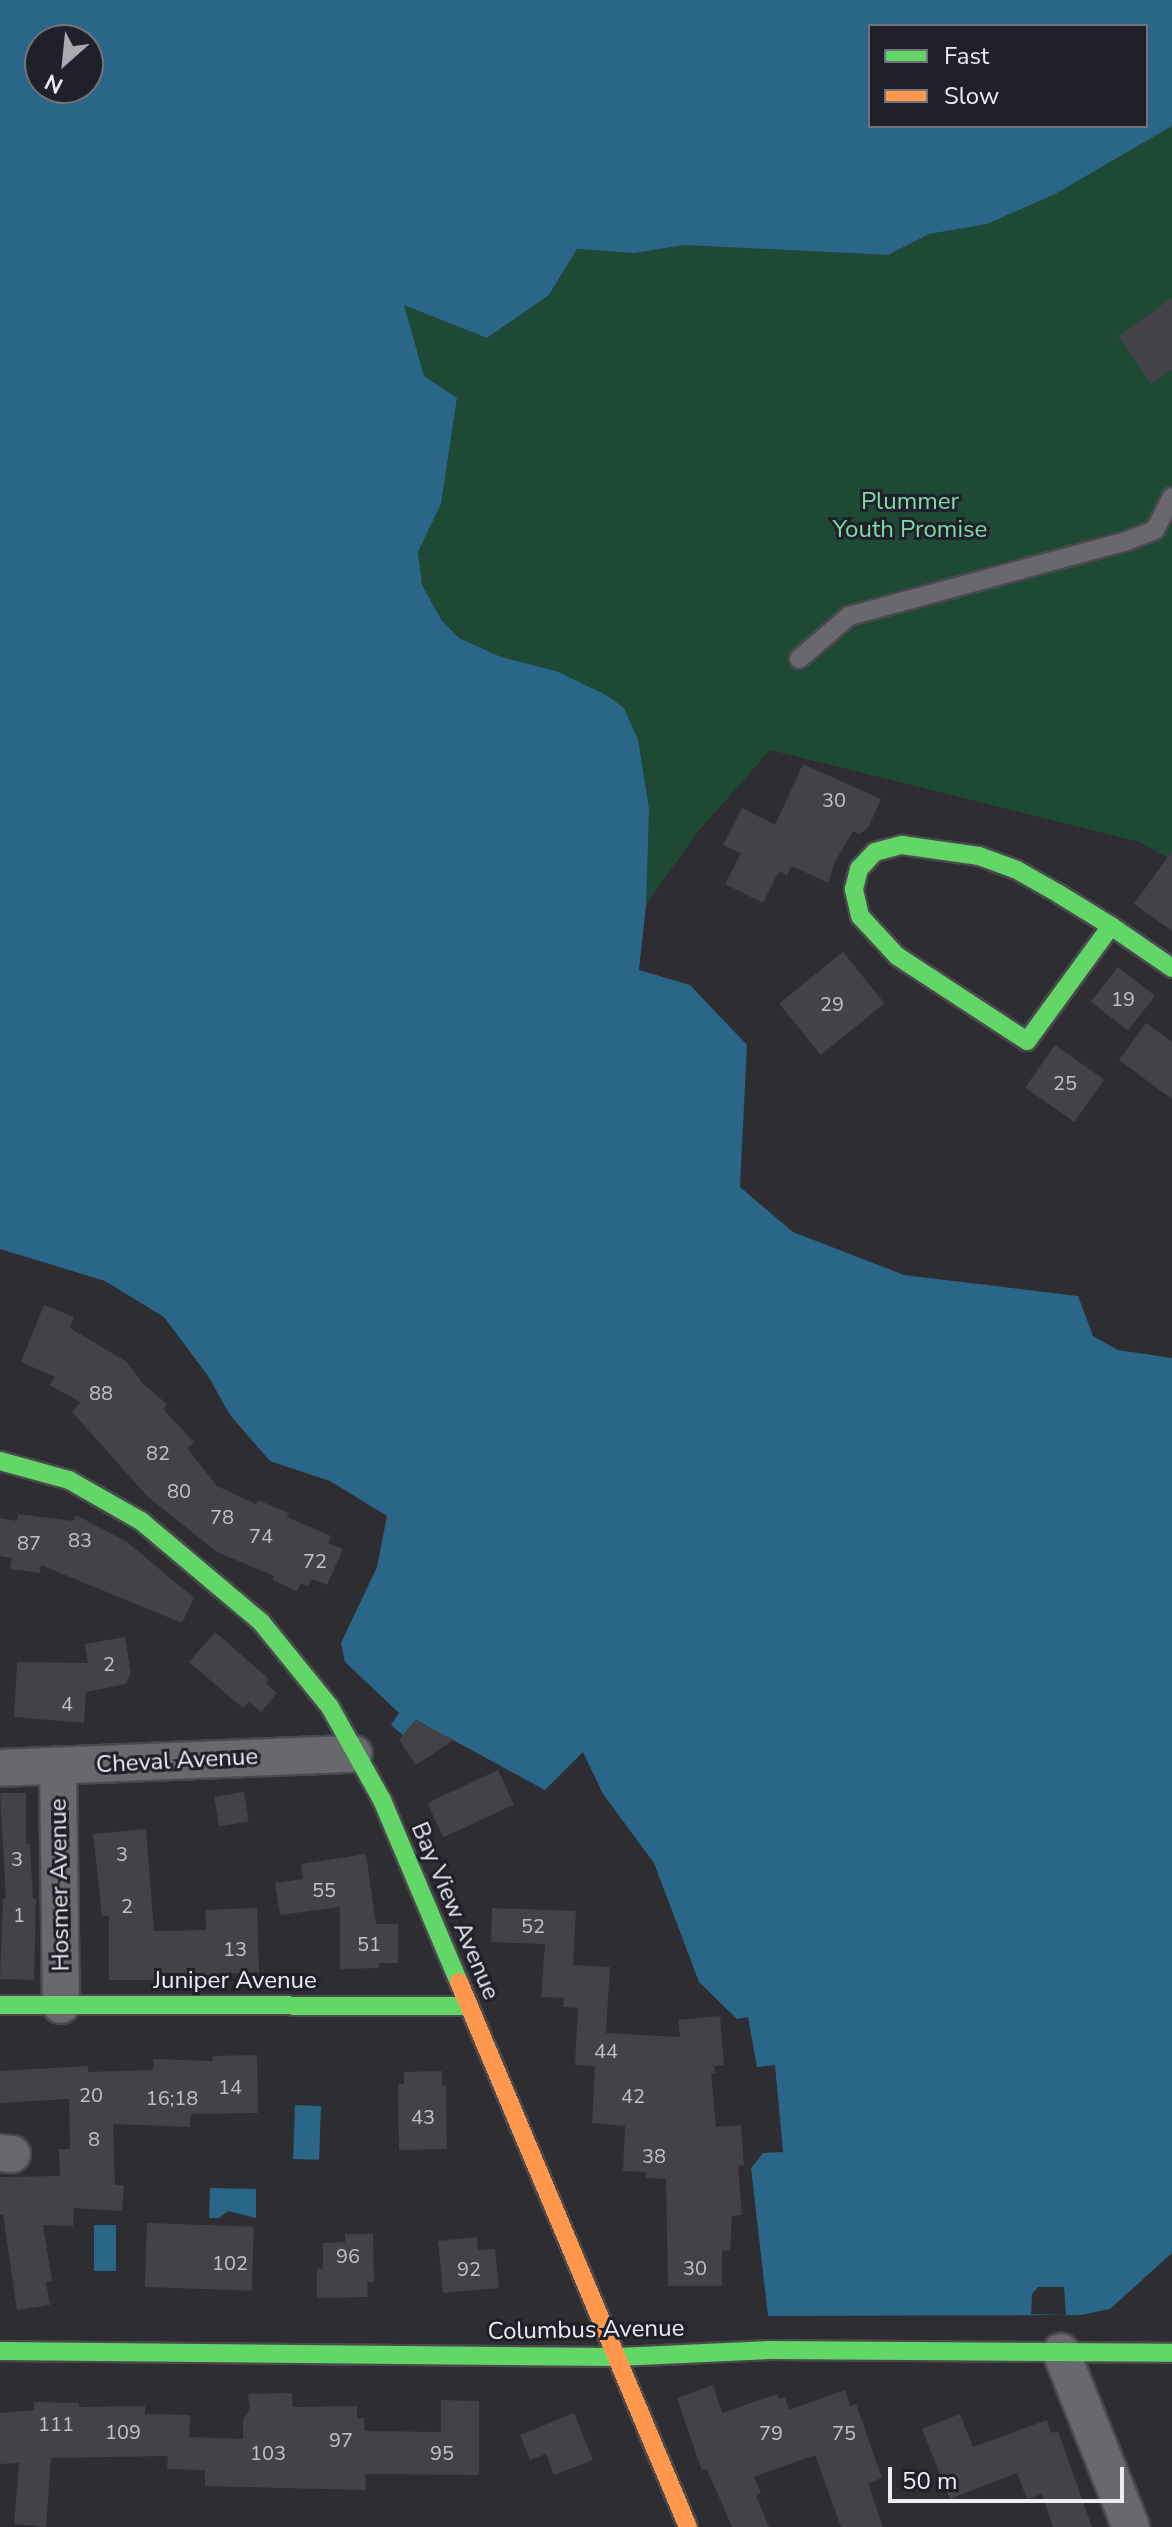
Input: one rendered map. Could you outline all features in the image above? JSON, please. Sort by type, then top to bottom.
[{"type":"street","points":[[1111,926],[1027,1041],[897,956],[860,916],[854,889],[859,869],[875,852],[902,845],[979,856],[1017,870],[1111,926],[1172,968]]},
{"type":"street","name":"Bay View Avenue","points":[[0,1461],[69,1480],[106,1499],[180,1551],[261,1622],[330,1707],[382,1800],[688,2527]]},
{"type":"street","name":"Cheval Avenue","points":[[0,1768],[354,1754]]},
{"type":"street","name":"Hosmer Avenue","points":[[58,1766],[61,2005]]},
{"type":"street","name":"Juniper Avenue","points":[[0,2005],[469,2006]]},
{"type":"street","name":"Columbus Avenue","points":[[0,2351],[618,2357],[770,2350],[1172,2353]]},
{"type":"street","points":[[1061,2352],[1131,2527]]},
{"type":"lane","points":[[799,659],[849,616],[1124,542],[1155,530],[1172,497]]},
{"type":"green space","name":"Plummer Youth Promise","points":[[1172,126],[1172,860],[1139,842],[770,750],[696,834],[646,905],[646,870],[556,671],[501,657],[459,638],[442,621],[422,585],[418,552],[441,504],[457,398],[424,376],[403,304],[487,338],[549,295],[577,249],[635,253],[685,245],[888,255],[929,234],[987,224],[1054,194]]},
{"type":"water","points":[[0,0],[1172,0],[1172,126],[1055,194],[987,224],[929,234],[888,255],[685,245],[635,253],[577,249],[549,295],[487,338],[404,305],[424,376],[457,398],[441,504],[418,552],[422,585],[442,621],[459,638],[501,657],[556,671],[606,695],[624,708],[638,740],[649,809],[646,905],[639,970],[690,985],[747,1045],[740,1187],[793,1232],[904,1275],[1078,1296],[1093,1336],[1118,1350],[1172,1358],[1172,2253],[1110,2309],[1081,2315],[768,2316],[751,2168],[763,2153],[783,2152],[775,2065],[757,2067],[748,2017],[737,2019],[699,1982],[654,1863],[603,1794],[583,1752],[545,1790],[416,1720],[403,1735],[391,1725],[399,1713],[345,1662],[341,1643],[377,1567],[387,1516],[330,1481],[270,1461],[230,1415],[208,1376],[164,1317],[105,1281],[0,1249]]},
{"type":"water","points":[[295,2105],[321,2106],[319,2160],[293,2159]]},
{"type":"water","points":[[210,2188],[256,2189],[256,2218],[228,2211],[219,2218],[209,2218]]},
{"type":"water","points":[[94,2225],[116,2225],[116,2271],[94,2271]]},
{"type":"pier","points":[[1038,2287],[1064,2287],[1066,2315],[1031,2314],[1032,2294]]},
{"type":"building","points":[[1172,298],[1172,370],[1151,384],[1118,336]]},
{"type":"building","points":[[803,764],[881,799],[868,828],[859,834],[853,831],[835,862],[828,883],[792,866],[787,875],[779,871],[763,903],[725,884],[741,853],[723,845],[742,808],[775,825]]},
{"type":"building","points":[[1172,851],[1172,931],[1134,904]]},
{"type":"building","points":[[843,952],[885,1003],[821,1055],[779,1004]]},
{"type":"building","points":[[1118,967],[1155,996],[1128,1031],[1091,1002]]},
{"type":"building","points":[[1146,1023],[1172,1042],[1172,1099],[1119,1060]]},
{"type":"building","points":[[1055,1045],[1104,1079],[1074,1122],[1025,1088]]},
{"type":"building","points":[[44,1305],[74,1317],[70,1328],[127,1362],[142,1383],[167,1404],[163,1409],[194,1442],[187,1448],[217,1486],[256,1504],[258,1500],[289,1513],[287,1517],[331,1536],[328,1543],[343,1549],[327,1585],[312,1579],[308,1586],[301,1583],[297,1591],[273,1580],[274,1576],[217,1552],[147,1496],[72,1412],[80,1402],[49,1385],[55,1377],[21,1362]]},
{"type":"building","points":[[18,1514],[73,1521],[76,1515],[127,1542],[194,1598],[182,1623],[41,1565],[40,1573],[10,1569],[12,1558],[0,1556],[0,1518],[17,1521]]},
{"type":"building","points":[[215,1632],[269,1679],[266,1683],[277,1693],[261,1712],[249,1702],[243,1708],[189,1662]]},
{"type":"building","points":[[125,1637],[131,1673],[126,1684],[86,1692],[84,1723],[14,1717],[17,1662],[88,1663],[85,1644]]},
{"type":"building","points":[[415,1720],[454,1740],[416,1765],[399,1740]]},
{"type":"building","points":[[498,1770],[514,1804],[443,1837],[427,1803]]},
{"type":"building","points":[[244,1792],[249,1822],[219,1826],[214,1797]]},
{"type":"building","points":[[0,1793],[26,1793],[26,1845],[30,1844],[33,1899],[36,1899],[34,1980],[0,1979],[3,1899],[6,1899]]},
{"type":"building","points":[[146,1829],[154,1931],[206,1930],[205,1910],[257,1908],[259,1972],[161,1977],[161,1980],[109,1980],[109,1916],[102,1916],[93,1834]]},
{"type":"building","points":[[366,1854],[376,1924],[398,1924],[398,1963],[379,1963],[379,1968],[340,1969],[340,1907],[280,1915],[275,1883],[303,1879],[301,1864]]},
{"type":"building","points":[[492,1908],[576,1911],[573,1965],[610,1967],[606,2033],[680,2037],[678,2020],[720,2016],[724,2065],[714,2066],[715,2073],[711,2073],[716,2127],[741,2125],[744,2165],[738,2166],[742,2215],[732,2216],[730,2251],[722,2250],[722,2286],[668,2286],[666,2179],[645,2178],[646,2172],[623,2171],[625,2126],[592,2123],[595,2066],[575,2065],[578,2008],[563,2007],[564,1998],[541,1997],[545,1944],[491,1942]]},
{"type":"building","points":[[257,2055],[258,2113],[191,2114],[190,2127],[113,2124],[115,2185],[124,2185],[122,2211],[74,2208],[73,2226],[43,2225],[52,2281],[46,2282],[50,2305],[17,2310],[3,2215],[0,2215],[0,2177],[60,2176],[59,2149],[70,2149],[69,2099],[0,2103],[0,2071],[88,2066],[88,2072],[153,2070],[154,2059],[213,2061],[212,2056]]},
{"type":"building","points":[[442,2071],[442,2085],[446,2085],[447,2149],[399,2150],[398,2084],[404,2084],[404,2072]]},
{"type":"building","points":[[147,2223],[254,2227],[252,2291],[145,2287]]},
{"type":"building","points":[[345,2234],[373,2234],[374,2282],[367,2282],[368,2297],[317,2298],[317,2268],[323,2269],[323,2243],[345,2242]]},
{"type":"building","points":[[477,2237],[478,2250],[495,2249],[499,2288],[443,2293],[438,2241]]},
{"type":"building","points":[[713,2385],[722,2413],[777,2394],[779,2399],[785,2397],[789,2410],[845,2390],[850,2406],[856,2404],[882,2478],[868,2483],[883,2527],[841,2527],[815,2455],[754,2477],[761,2493],[756,2496],[769,2527],[732,2527],[707,2469],[702,2471],[677,2398]]},
{"type":"building","points":[[292,2393],[293,2407],[357,2406],[357,2418],[364,2418],[365,2431],[441,2432],[441,2400],[479,2401],[479,2475],[365,2474],[366,2490],[205,2486],[205,2470],[167,2469],[168,2456],[51,2458],[46,2527],[14,2524],[19,2463],[0,2464],[0,2413],[34,2410],[34,2402],[79,2403],[79,2407],[145,2406],[145,2414],[190,2415],[189,2437],[243,2439],[243,2420],[250,2409],[248,2394]]},
{"type":"building","points":[[574,2413],[593,2460],[554,2475],[546,2454],[530,2460],[520,2435]]},
{"type":"building","points":[[960,2414],[973,2447],[1047,2420],[1051,2433],[1058,2431],[1092,2527],[1053,2527],[1042,2494],[1027,2499],[1017,2473],[950,2499],[922,2429]]},
{"type":"traffic: fast","points":[[1111,926],[1027,1041],[897,956],[860,916],[854,889],[859,869],[875,852],[902,845],[979,856],[1017,870],[1059,894],[1111,926],[1172,968]]},
{"type":"traffic: fast","points":[[0,1461],[69,1480],[141,1521],[261,1622],[330,1707],[382,1800],[459,1982]]},
{"type":"traffic: fast","points":[[0,2005],[469,2006]]},
{"type":"traffic: fast","points":[[0,2351],[618,2357],[770,2350],[1172,2353]]},
{"type":"traffic: slow","points":[[459,1982],[688,2527]]}]
